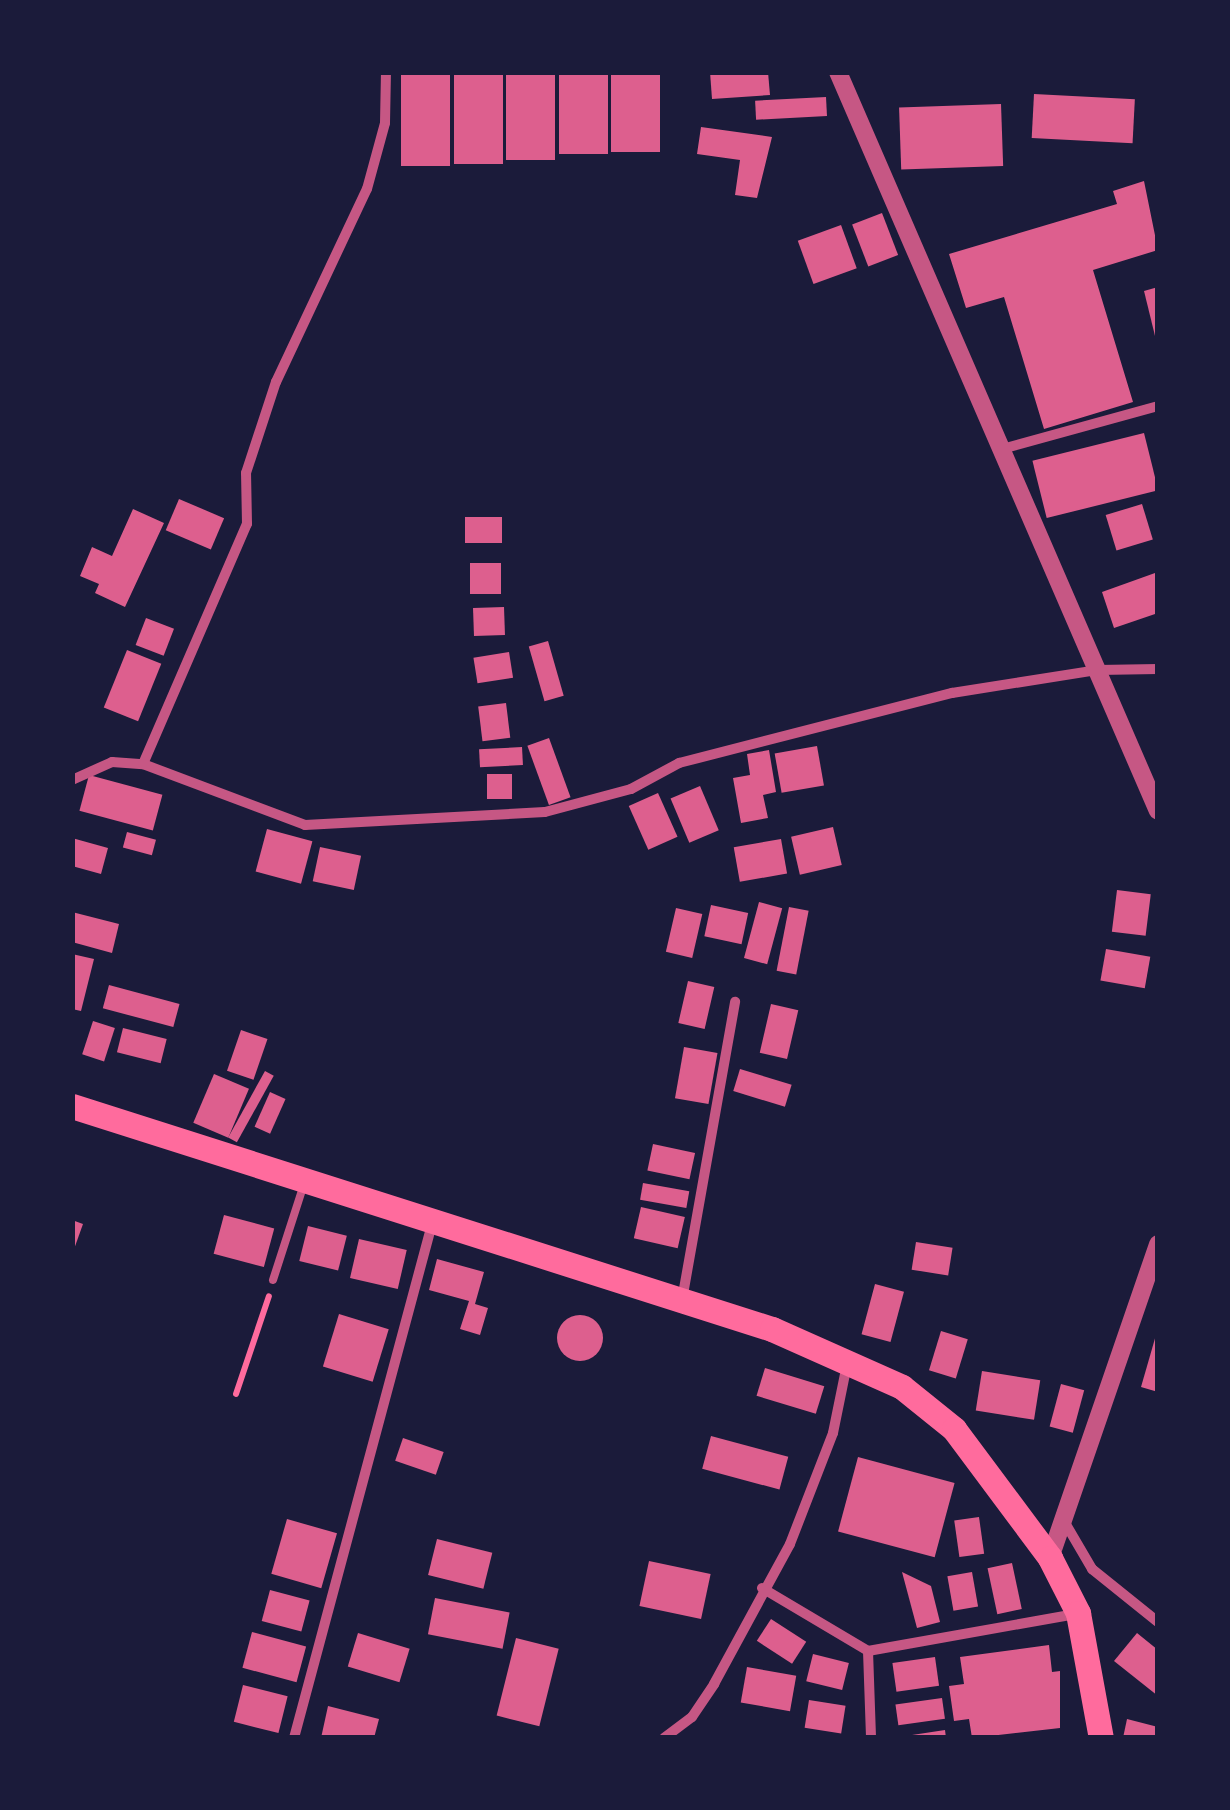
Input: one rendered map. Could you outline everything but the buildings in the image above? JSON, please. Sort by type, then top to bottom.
[{"type":"main road","points":[[72,1106],[304,1184],[682,1301],[848,1358],[902,1387],[954,1429],[1050,1558],[1078,1613],[1101,1738]]},
{"type":"street","points":[[143,764],[246,524],[246,474],[276,382],[368,188],[385,122],[386,72]]},
{"type":"street","points":[[838,72],[1158,811]]},
{"type":"street","points":[[1002,449],[1158,406]]},
{"type":"street","points":[[75,773],[112,762],[143,764],[306,825],[545,812],[631,789],[679,763],[952,692],[1098,670],[1158,669]]},
{"type":"street","points":[[682,1301],[735,1002]]},
{"type":"street","points":[[294,1738],[432,1224]]},
{"type":"street","points":[[1050,1558],[1158,1244]]},
{"type":"street","points":[[664,1738],[692,1717],[810,1501],[834,1432],[848,1358]]},
{"type":"street","points":[[1064,1521],[1092,1568],[1158,1622]]},
{"type":"street","points":[[762,1588],[868,1651],[1078,1613]]},
{"type":"street","points":[[868,1651],[871,1738]]},
{"type":"lane","points":[[274,1280],[304,1184]]},
{"type":"path","points":[[236,1394],[274,1280]]}]
